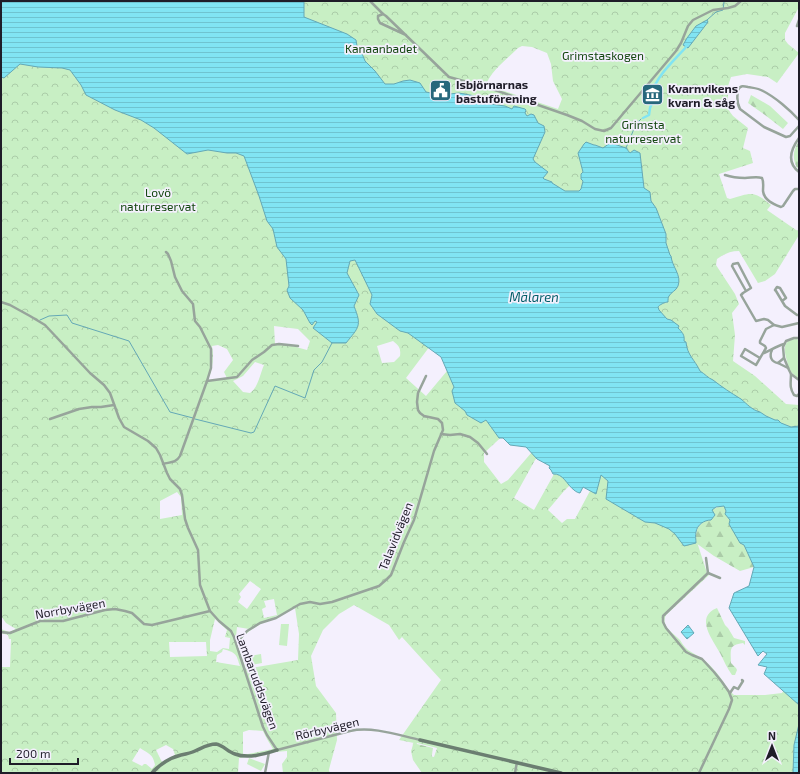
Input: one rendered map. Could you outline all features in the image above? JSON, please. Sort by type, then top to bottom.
[{"type":"street","points":[[370,1],[449,77],[486,87],[568,115],[595,129],[604,131],[611,128],[676,51],[688,26],[693,20],[710,11],[736,6],[741,1]]},
{"type":"street","points":[[383,14],[378,16],[380,23],[406,35]]},
{"type":"street","points":[[797,26],[799,20]]},
{"type":"street","points":[[799,120],[790,110],[764,91],[744,86],[741,86],[738,89],[738,106],[740,109],[764,127],[786,136],[790,136],[799,126]]},
{"type":"street","points":[[799,138],[794,145],[791,158],[792,163],[799,172]]},
{"type":"street","points":[[725,175],[746,178],[756,176],[762,178],[764,182],[764,194],[769,201],[781,207],[793,191],[799,188]]},
{"type":"street","points":[[163,464],[175,462],[180,456],[211,368],[211,349],[204,334],[195,321],[192,304],[176,281],[171,261],[166,252]]},
{"type":"street","points":[[746,290],[732,266],[733,264],[738,263],[751,288],[741,294],[754,320],[764,319],[768,320],[774,325],[783,327],[799,323]]},
{"type":"street","points":[[782,301],[786,298],[780,288],[777,288],[776,291],[782,301],[785,306],[799,315]]},
{"type":"street","name":"Lambaruddsvägen","points":[[1,302],[10,305],[45,325],[90,373],[104,385],[110,393],[124,427],[148,441],[156,448],[160,455],[166,474],[180,489],[182,495],[185,519],[198,550],[200,584],[210,611],[231,631],[236,641],[267,735],[277,750]]},
{"type":"street","points":[[760,358],[745,349],[741,356],[756,365],[766,348],[760,343],[760,341],[766,329],[769,326],[774,325]]},
{"type":"street","points":[[764,353],[784,344],[786,341],[793,338],[799,338]]},
{"type":"street","points":[[207,381],[237,377],[252,360],[272,345],[279,344],[298,346]]},
{"type":"street","points":[[784,344],[784,358],[788,370]]},
{"type":"street","points":[[772,350],[770,354],[773,362],[778,363],[799,380]]},
{"type":"street","points":[[778,363],[784,358]]},
{"type":"street","points":[[791,374],[791,390],[794,396],[799,394]]},
{"type":"street","points":[[426,376],[418,394],[418,410],[422,415],[436,418],[440,421],[443,426],[441,434],[460,434],[470,437],[474,439],[487,454]]},
{"type":"street","points":[[50,419],[79,409],[114,405]]},
{"type":"street","name":"Talavidvägen","points":[[236,641],[260,623],[276,618],[300,604],[310,602],[320,604],[332,602],[379,586],[387,579],[394,569],[414,520],[434,451],[441,434]]},
{"type":"street","points":[[706,558],[708,573]]},
{"type":"street","points":[[708,573],[720,578]]},
{"type":"street","points":[[699,773],[732,700],[729,693],[714,672],[702,659],[686,652],[662,622],[663,616],[708,573]]},
{"type":"street","name":"Norrbyvägen","points":[[1,632],[10,633],[40,621],[63,621],[105,610],[125,611],[132,613],[144,624],[152,625],[210,611]]},
{"type":"street","points":[[729,693],[734,687],[738,689],[743,681],[742,680]]},
{"type":"street","name":"Rörbyvägen","points":[[152,773],[166,761],[210,745],[218,745],[241,756],[255,755],[362,729],[375,730],[561,773]]},
{"type":"street","points":[[265,773],[269,752]]},
{"type":"street","points":[[515,773],[517,762]]},
{"type":"green space","name":"Lovö naturreservat","points":[[1,1],[161,1],[799,522],[799,773],[422,773],[413,760],[411,751],[414,743],[399,740],[441,680],[402,637],[399,640],[389,625],[354,605],[339,614],[323,630],[311,656],[316,686],[336,713],[337,740],[328,773],[287,773],[287,751],[239,758],[238,773],[1,773],[1,667],[10,667],[11,639],[9,639],[8,635],[1,633],[1,629],[9,632],[16,629],[6,623],[1,616]],"holes":[[[274,326],[298,329],[310,341],[307,350],[285,344],[275,344]],[[393,341],[397,344],[400,349],[400,356],[394,362],[382,363],[377,346]],[[433,342],[452,365],[426,396],[406,378]],[[218,345],[227,349],[233,360],[224,372],[227,378],[208,379],[212,367],[212,346]],[[255,362],[264,365],[253,391],[250,393],[243,392],[233,381],[243,376]],[[508,431],[532,452],[508,480],[501,484],[484,462],[484,453]],[[541,454],[559,465],[534,510],[514,498],[535,460]],[[576,479],[591,489],[575,519],[567,519],[562,523],[548,510]],[[177,492],[181,497],[182,515],[160,519],[160,501]],[[718,498],[741,531],[758,570],[788,684],[782,693],[765,695],[734,695],[710,665],[687,649],[666,626],[666,615],[709,575],[697,542],[689,535]],[[250,581],[261,589],[247,609],[238,602],[241,597],[239,594]],[[274,599],[277,615],[264,618],[262,609],[266,607],[264,601]],[[295,608],[299,634],[298,660],[246,669],[239,645],[241,639],[247,633],[263,623]],[[215,619],[227,630],[225,637],[230,638],[229,649],[223,648],[217,652],[210,651],[210,640]],[[237,627],[249,629],[239,639],[236,637]],[[169,642],[206,642],[207,656],[170,657]],[[223,649],[235,654],[240,666],[216,662],[217,655],[222,652]],[[249,730],[263,731],[273,749],[243,754],[243,732]],[[417,743],[437,748],[434,757],[414,752]],[[166,745],[173,749],[175,755],[162,762],[156,750]],[[140,748],[152,756],[155,765],[152,769],[144,764],[142,766],[132,761]]]},
{"type":"green space","name":"Grimsta naturreservat","points":[[255,1],[799,1],[799,7],[785,33],[785,40],[799,53],[777,83],[768,77],[747,74],[731,77],[728,86],[728,108],[733,116],[748,128],[743,148],[750,151],[753,163],[719,174],[727,198],[730,199],[747,194],[760,197],[771,205],[767,210],[799,231],[799,235],[775,274],[765,281],[758,283],[739,251],[730,252],[717,259],[716,265],[735,294],[739,304],[732,313],[735,335],[733,361],[755,376],[786,404],[799,405],[799,461],[422,128]],"holes":[[[522,46],[532,47],[547,53],[551,64],[553,81],[562,99],[558,109],[486,85],[495,70],[518,48]]]},
{"type":"green space","points":[[751,95],[770,106],[788,123],[783,129],[748,103]]},
{"type":"green space","points":[[799,141],[799,167],[797,168],[794,161],[794,154],[795,148]]},
{"type":"green space","points":[[796,339],[799,340],[799,379],[789,369],[785,349],[788,341]]},
{"type":"green space","points":[[724,506],[726,511],[725,514],[738,533],[754,567],[740,571],[714,556],[696,543],[696,533],[698,527],[712,510]]},
{"type":"green space","points":[[717,608],[725,625],[734,638],[745,641],[745,645],[743,643],[738,644],[731,649],[731,663],[737,670],[735,675],[732,675],[707,629],[707,617],[710,612]]},
{"type":"green space","points":[[281,624],[289,624],[287,646],[279,645]]},
{"type":"green space","points":[[261,654],[262,663],[246,666],[244,657]]},
{"type":"green space","points":[[413,743],[433,748],[429,773],[412,752]]},
{"type":"green space","points":[[287,757],[289,762],[328,768],[330,773],[283,773],[282,764]]},
{"type":"green space","points":[[249,758],[265,764],[261,771],[247,764]]},
{"type":"water","name":"Mälaren","points":[[1,1],[304,1],[304,17],[347,34],[356,40],[357,46],[365,61],[385,84],[394,84],[410,80],[420,83],[426,92],[440,95],[459,93],[475,96],[490,104],[505,106],[512,109],[514,106],[525,109],[527,116],[531,114],[534,115],[538,123],[544,126],[545,132],[533,159],[548,172],[543,178],[544,179],[552,182],[565,191],[579,191],[581,189],[583,181],[581,179],[581,174],[583,172],[578,153],[586,142],[603,148],[611,143],[626,148],[630,153],[634,150],[640,153],[644,188],[650,192],[651,201],[656,208],[666,234],[666,243],[679,278],[677,288],[669,296],[668,302],[658,307],[659,310],[667,319],[679,326],[678,328],[684,335],[684,341],[686,342],[688,350],[700,371],[741,399],[754,410],[791,427],[799,426],[799,705],[764,674],[767,667],[758,665],[767,654],[763,651],[758,656],[729,608],[734,593],[749,586],[754,567],[744,545],[740,543],[729,524],[730,520],[725,514],[726,511],[724,506],[716,507],[712,510],[715,515],[711,520],[703,522],[699,525],[696,533],[696,543],[684,546],[669,529],[655,523],[645,522],[606,499],[608,481],[601,475],[596,494],[583,487],[580,493],[571,488],[560,475],[553,474],[549,468],[550,466],[537,459],[526,447],[510,445],[503,438],[499,438],[486,420],[481,423],[467,415],[465,411],[455,403],[452,391],[454,387],[441,357],[408,333],[400,331],[377,314],[370,304],[372,295],[355,260],[350,261],[347,273],[359,295],[354,306],[358,318],[358,326],[346,343],[332,343],[313,328],[317,322],[315,321],[312,325],[303,310],[290,298],[287,290],[289,286],[286,259],[277,247],[273,229],[267,221],[244,156],[236,153],[208,150],[187,154],[154,128],[141,120],[115,110],[86,95],[70,70],[20,64],[4,78],[1,77]]},
{"type":"water","points":[[707,20],[708,22],[688,48],[683,45],[696,26]]},
{"type":"water","points":[[688,625],[694,633],[687,639],[681,632]]},
{"type":"water","points":[[799,724],[799,773],[793,773],[794,745]]},
{"type":"waterway","points":[[707,20],[716,12],[723,10],[724,2]]},
{"type":"waterway","points":[[652,93],[654,86],[662,74],[686,47]]},
{"type":"waterway","points":[[643,118],[649,115],[654,98]]},
{"type":"waterway","points":[[638,122],[641,119]]},
{"type":"waterway","points":[[626,148],[636,124]]},
{"type":"waterway","points":[[40,320],[49,316],[67,315],[72,323],[129,341],[170,412],[193,418]]},
{"type":"waterway","points":[[195,419],[251,433],[254,432],[275,386],[305,398],[314,370],[322,362],[332,343]]},
{"type":"place","name":"Isbjörnarnas bastuförening","points":[[440,91]]},
{"type":"place","name":"Kvarnvikens kvarn & såg","points":[[652,95]]},
{"type":"park label","name":"Kanaanbadet","points":[[381,48]]},
{"type":"park label","name":"Grimstaskogen","points":[[603,55]]}]
